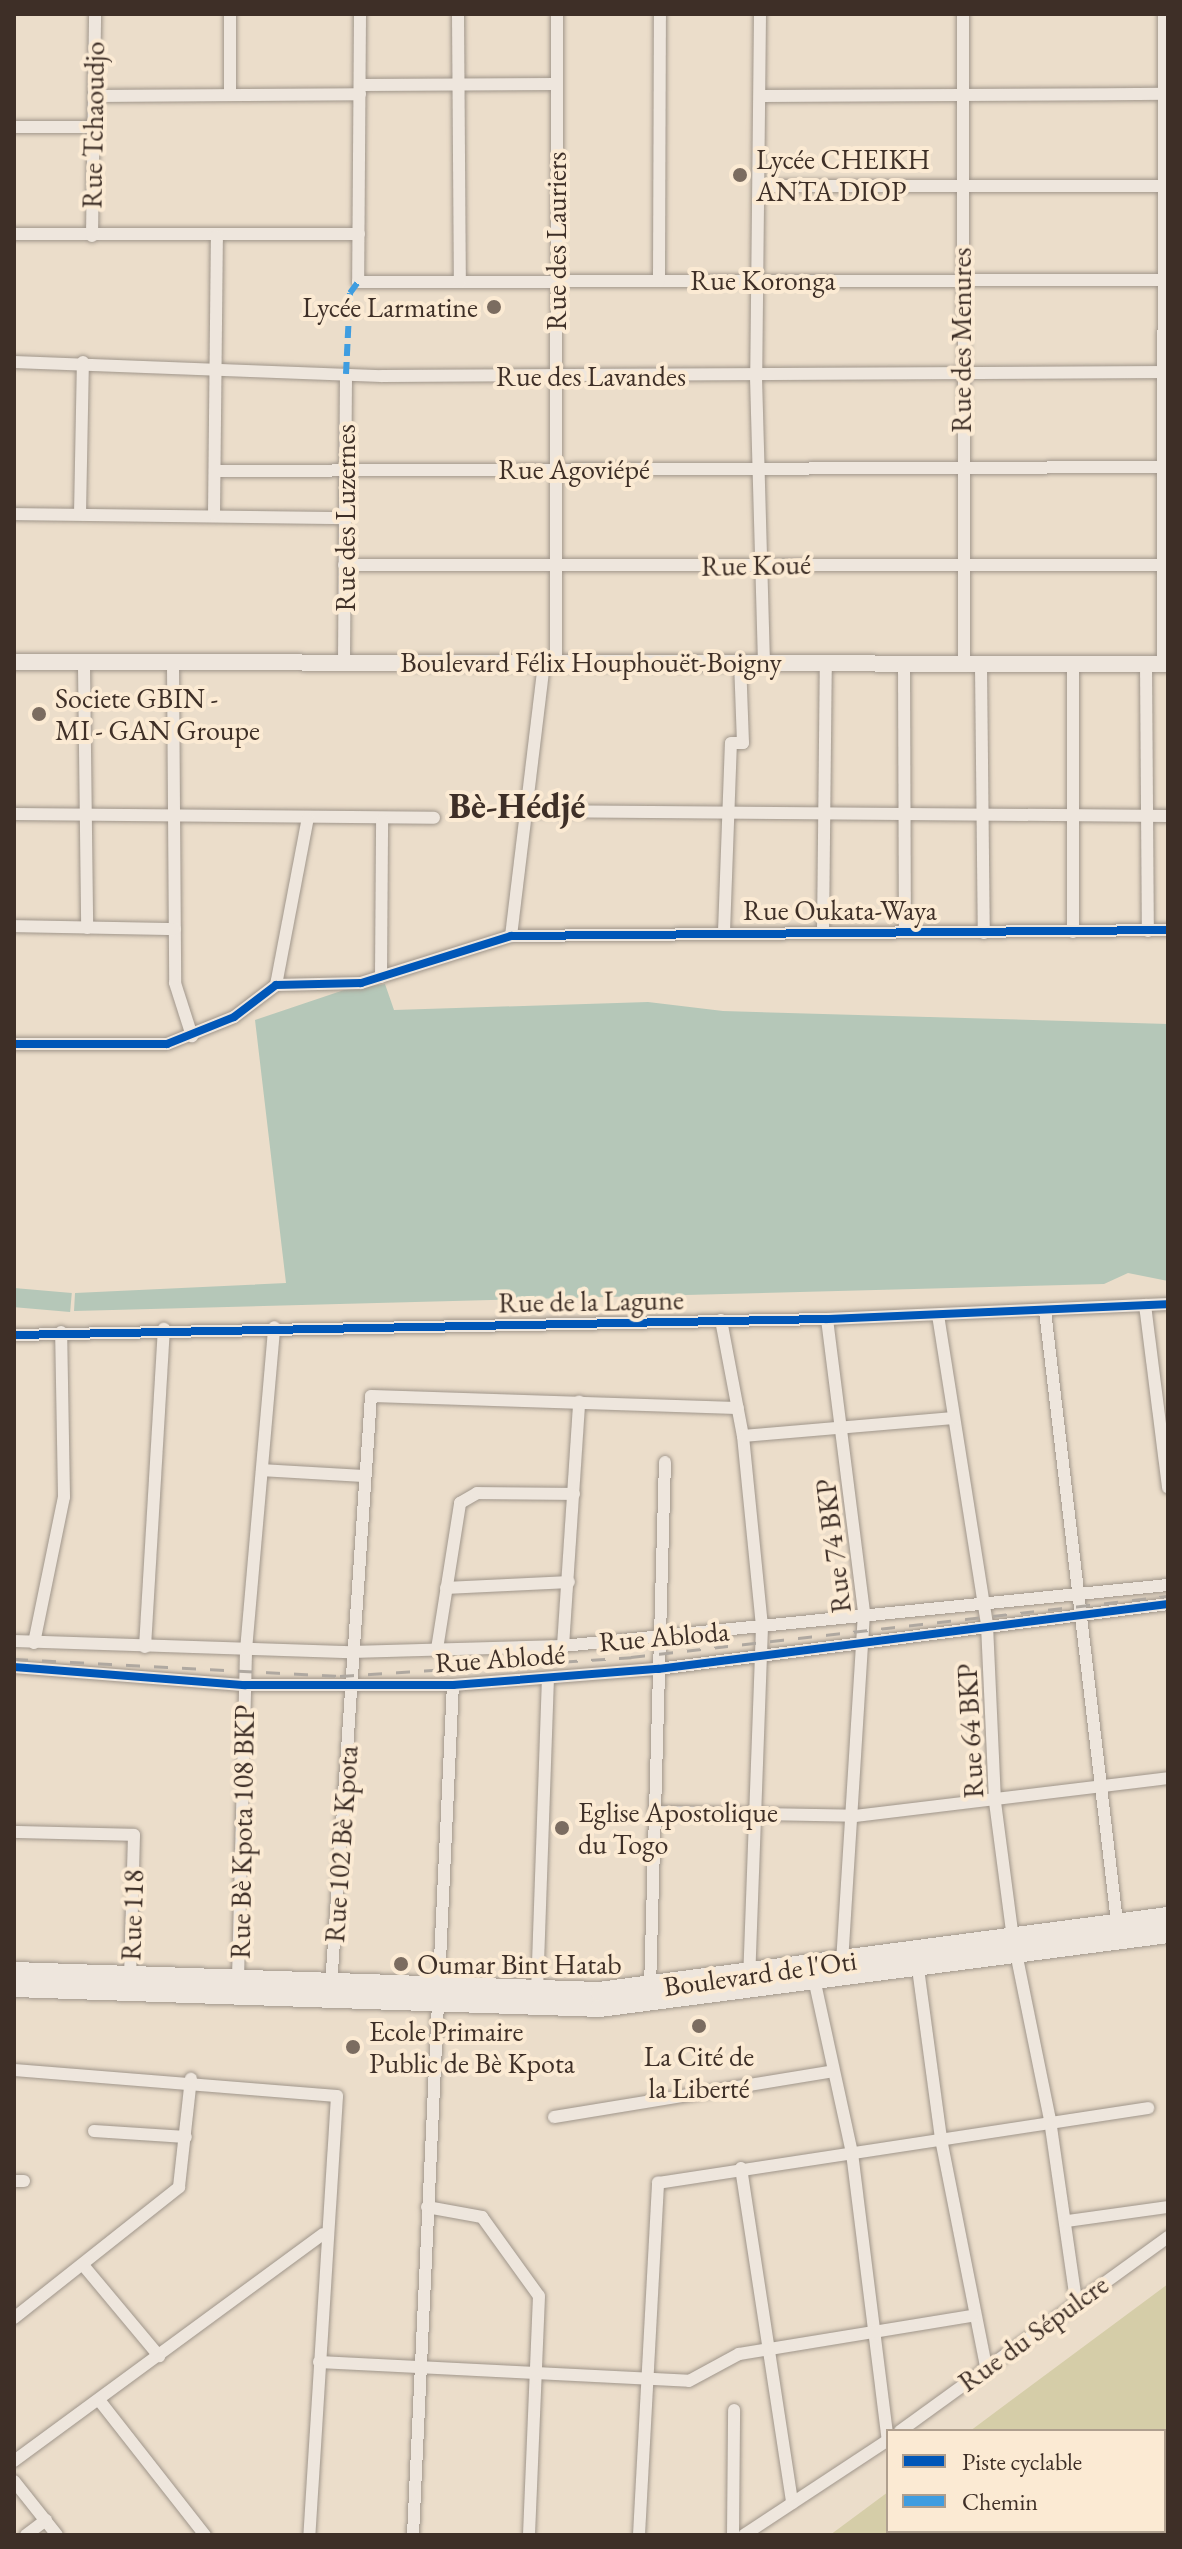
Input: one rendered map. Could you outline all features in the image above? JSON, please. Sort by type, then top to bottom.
[{"type":"main road","name":"Boulevard de l'Oti","points":[[1014,1946],[1117,1922],[1168,1916]]},
{"type":"main road","name":"Boulevard de l'Oti","points":[[14,1971],[129,1985],[436,1999],[600,1999],[1014,1946],[1168,1934]]},
{"type":"main road","name":"Boulevard de l'Oti","points":[[436,1999],[537,1992],[600,1999],[650,1988],[813,1972],[842,1961],[916,1959]]},
{"type":"main road","name":"Boulevard de l'Oti","points":[[14,1988],[238,1979],[330,1993]]},
{"type":"street","name":"Rue Tchaoudjo","points":[[92,236],[95,14]]},
{"type":"street","points":[[230,14],[230,93]]},
{"type":"street","points":[[14,234],[359,234],[360,14]]},
{"type":"street","points":[[458,14],[460,282]]},
{"type":"street","name":"Rue des Lauriers","points":[[511,936],[524,811],[550,661],[555,566],[557,14]]},
{"type":"street","points":[[659,281],[660,14]]},
{"type":"street","points":[[760,14],[756,377],[764,662]]},
{"type":"street","name":"Rue des Menures","points":[[963,14],[960,563],[964,665]]},
{"type":"street","points":[[1148,931],[1150,816],[1166,565],[1164,14]]},
{"type":"street","points":[[94,96],[556,84]]},
{"type":"street","points":[[761,96],[1166,94]]},
{"type":"street","points":[[14,127],[93,127]]},
{"type":"street","points":[[760,186],[1166,186]]},
{"type":"street","name":"Rue Koronga","points":[[359,234],[358,282],[1166,280]]},
{"type":"street","points":[[214,514],[219,371],[217,236]]},
{"type":"street","name":"Rue des Lavandes","points":[[14,362],[83,362],[219,371],[555,376],[961,376],[1166,372]]},
{"type":"street","points":[[80,514],[83,362]]},
{"type":"street","name":"Rue des Luzernes","points":[[344,661],[346,374]]},
{"type":"street","name":"Rue Agoviépé","points":[[215,471],[1166,467]]},
{"type":"street","points":[[14,514],[214,514],[346,518]]},
{"type":"street","name":"Rue Koué","points":[[344,565],[1166,565]]},
{"type":"street","points":[[724,932],[731,743],[743,743],[740,660]]},
{"type":"street","name":"Boulevard Félix Houphouët-Boigny","points":[[14,662],[84,667],[344,661],[740,660],[826,665],[981,666],[1159,664]]},
{"type":"street","points":[[823,932],[826,665]]},
{"type":"street","points":[[904,665],[905,932]]},
{"type":"street","points":[[173,666],[176,994],[192,1036]]},
{"type":"street","points":[[981,666],[984,933]]},
{"type":"street","points":[[1073,666],[1073,932]]},
{"type":"street","points":[[84,667],[87,928]]},
{"type":"street","points":[[524,811],[1168,816]]},
{"type":"street","points":[[14,814],[382,820],[434,818]]},
{"type":"street","points":[[14,1044],[140,1048],[192,1036],[259,1004],[276,985],[308,818]]},
{"type":"street","points":[[381,977],[382,820]]},
{"type":"street","points":[[14,926],[175,929]]},
{"type":"street","name":"Rue Oukata-Waya","points":[[276,985],[381,977],[511,936],[1168,930]]},
{"type":"street","name":"Rue de la Lagune","points":[[14,1335],[164,1329],[827,1319],[1168,1304]]},
{"type":"street","points":[[1145,1305],[1168,1488]]},
{"type":"street","points":[[1045,1311],[1117,1922]]},
{"type":"street","name":"Rue 64 BKP","points":[[938,1315],[987,1625],[995,1802],[1014,1946],[1050,2120],[1076,2300]]},
{"type":"street","name":"Rue 74 BKP","points":[[827,1319],[864,1613],[855,1816],[842,1961]]},
{"type":"street","points":[[721,1320],[743,1436],[762,1627],[749,1976]]},
{"type":"street","name":"Rue Bè Kpota 108 BKP","points":[[238,1979],[246,1650],[274,1327]]},
{"type":"street","points":[[145,1647],[164,1329]]},
{"type":"street","points":[[34,1643],[64,1497],[61,1332]]},
{"type":"street","name":"Rue 102 Bè Kpota","points":[[330,1993],[353,1686],[351,1652],[366,1403],[378,1391],[738,1408]]},
{"type":"street","points":[[563,1646],[579,1402]]},
{"type":"street","points":[[743,1436],[841,1425],[953,1418]]},
{"type":"street","points":[[650,1988],[665,1462]]},
{"type":"street","points":[[262,1470],[362,1476]]},
{"type":"street","points":[[437,1649],[456,1510],[467,1496],[574,1494]]},
{"type":"street","points":[[446,1588],[569,1582]]},
{"type":"street","name":"Rue Abloda","points":[[14,1641],[351,1652],[563,1646],[762,1627],[864,1613],[1079,1596],[1168,1585]]},
{"type":"street","name":"Rue Ablodé","points":[[14,1667],[245,1685],[453,1685],[658,1669],[863,1637],[1168,1604]]},
{"type":"street","points":[[537,1992],[548,1678]]},
{"type":"street","points":[[413,2535],[453,1685]]},
{"type":"street","points":[[654,1812],[855,1816],[995,1802],[1168,1778]]},
{"type":"street","name":"Rue 118","points":[[14,1832],[134,1838],[129,1985]]},
{"type":"street","points":[[916,1959],[941,2139],[972,2316],[986,2367]]},
{"type":"street","points":[[813,1972],[829,2072],[852,2153],[887,2429]]},
{"type":"street","points":[[14,2070],[191,2079],[337,2096],[323,2234],[309,2535]]},
{"type":"street","points":[[554,2117],[829,2072]]},
{"type":"street","points":[[14,2318],[179,2187],[191,2079]]},
{"type":"street","points":[[639,2535],[643,2381],[655,2187],[741,2168],[1050,2120],[1148,2108]]},
{"type":"street","points":[[94,2131],[186,2137]]},
{"type":"street","points":[[741,2168],[766,2349],[792,2503]]},
{"type":"street","points":[[427,2207],[485,2220],[539,2296],[529,2535]]},
{"type":"street","points":[[1067,2221],[1168,2207]]},
{"type":"street","points":[[14,2461],[323,2234]]},
{"type":"street","name":"Rue du Sépulcre","points":[[903,2429],[1076,2300],[1168,2237]]},
{"type":"street","points":[[83,2265],[159,2356]]},
{"type":"street","points":[[319,2362],[689,2381],[726,2360],[766,2349],[874,2329],[972,2316]]},
{"type":"street","points":[[99,2400],[205,2535]]},
{"type":"street","points":[[733,2535],[734,2410]]},
{"type":"street","points":[[744,2535],[886,2441]]},
{"type":"street","points":[[14,2481],[57,2535]]},
{"type":"street","points":[[26,2535],[46,2520]]},
{"type":"shaded area","points":[[385,984],[394,1010],[648,1002],[723,1011],[1168,1024],[1168,1281],[1128,1273],[1104,1284],[74,1311],[75,1293],[286,1283],[255,1020],[344,990]]},
{"type":"shaded area","points":[[14,1288],[72,1293],[70,1312],[14,1307]]},
{"type":"shaded area","points":[[1168,2284],[1168,2535],[830,2535],[886,2493],[886,2533],[1166,2533],[1166,2429],[973,2429]]},
{"type":"railway","points":[[14,1659],[340,1676],[631,1657],[1168,1596]]},
{"type":"marked path","points":[[346,374],[350,293],[358,282]]},
{"type":"cycle path","points":[[14,1044],[167,1044],[234,1017],[276,985],[361,983],[511,936],[1168,930]]},
{"type":"cycle path","points":[[14,1335],[827,1319],[1168,1304]]},
{"type":"cycle path","points":[[14,1667],[245,1685],[453,1685],[658,1669],[1168,1604]]},
{"type":"place","name":"Lycée CHEIKH ANTA DIOP","points":[[740,175]]},
{"type":"place","name":"Lycée Larmatine","points":[[494,307]]},
{"type":"place","name":"Societe GBIN - MI - GAN Groupe","points":[[39,714]]},
{"type":"place","name":"Eglise Apostolique du Togo","points":[[562,1828]]},
{"type":"place","name":"Oumar Bint Hatab","points":[[401,1964]]},
{"type":"place","name":"La Cité de la Liberté","points":[[699,2026]]},
{"type":"place","name":"Ecole Primaire Public de Bè Kpota","points":[[353,2047]]},
{"type":"district","name":"Bè-Hédjé","points":[[517,806]]}]
